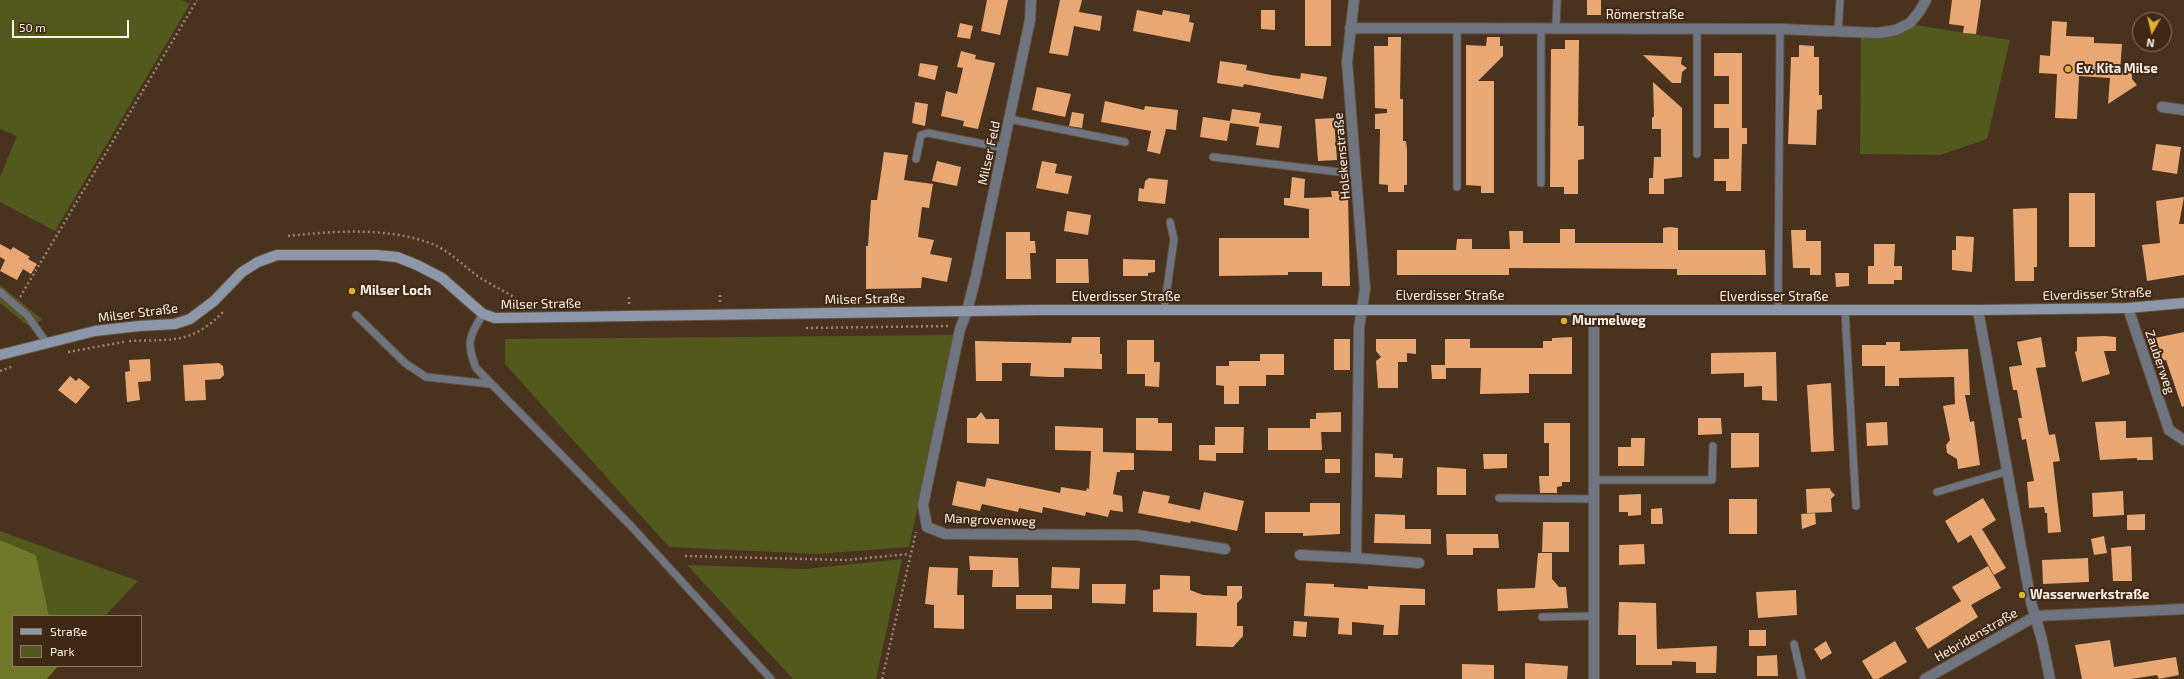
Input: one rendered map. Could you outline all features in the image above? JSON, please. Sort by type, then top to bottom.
[{"type":"street","name":"Milser Feld","points":[[964,311],[1003,148],[1030,20],[1031,0]]},
{"type":"street","name":"Holskenstraße","points":[[1354,0],[1347,62],[1365,290],[1363,309]]},
{"type":"street","name":"Römerstraße","points":[[1350,28],[1780,29],[1878,33],[1896,30],[1910,22],[1919,12],[1926,0]]},
{"type":"street","points":[[2162,107],[2184,110]]},
{"type":"street","name":"Milser Straße","points":[[0,355],[46,342],[95,331],[175,324],[190,319],[214,301],[242,272],[258,262],[276,255],[376,255],[397,258],[417,265],[442,278],[483,314],[495,318],[964,311]]},
{"type":"street","name":"Elverdisser Straße","points":[[964,311],[1363,309],[1978,310],[2128,308],[2184,303]]},
{"type":"street","name":"Zauberweg","points":[[2128,308],[2169,430],[2184,440]]},
{"type":"street","points":[[1356,558],[1359,328],[1363,309]]},
{"type":"street","points":[[1594,310],[1594,679]]},
{"type":"street","points":[[1978,310],[2031,602],[2036,616],[2050,679]]},
{"type":"street","name":"Mangrovenweg","points":[[964,311],[923,504],[927,527],[945,534],[1137,535],[1225,549]]},
{"type":"street","points":[[1300,555],[1419,563]]},
{"type":"street","name":"Hebridenstraße","points":[[1925,679],[2036,616],[2184,609]]},
{"type":"lane","points":[[1556,0],[1556,28]]},
{"type":"lane","points":[[1838,32],[1840,0]]},
{"type":"lane","points":[[1457,28],[1457,187]]},
{"type":"lane","points":[[1541,28],[1541,183]]},
{"type":"lane","points":[[1697,29],[1697,154]]},
{"type":"lane","points":[[1778,310],[1780,29]]},
{"type":"lane","points":[[1009,119],[1125,142]]},
{"type":"lane","points":[[916,160],[921,135],[928,133],[1003,148]]},
{"type":"lane","points":[[1213,157],[1356,174]]},
{"type":"lane","points":[[1164,310],[1174,239],[1170,222]]},
{"type":"lane","points":[[0,292],[16,304],[27,315],[46,342]]},
{"type":"lane","points":[[1846,310],[1856,506]]},
{"type":"lane","points":[[483,314],[471,332],[469,340],[471,355],[476,368],[490,384],[631,526],[771,679]]},
{"type":"lane","points":[[356,315],[406,363],[426,377],[490,384]]},
{"type":"lane","points":[[1594,480],[1712,480],[1713,446]]},
{"type":"lane","points":[[1937,492],[2008,471]]},
{"type":"lane","points":[[1499,498],[1594,499]]},
{"type":"lane","points":[[1542,617],[1594,616]]},
{"type":"lane","points":[[1794,644],[1802,679]]},
{"type":"path","points":[[16,304],[197,0]]},
{"type":"path","points":[[61,354],[126,342],[187,338],[208,327],[228,306]]},
{"type":"path","points":[[0,371],[15,365]]},
{"type":"path","points":[[882,679],[914,533],[927,527]]},
{"type":"path","points":[[685,556],[846,560],[909,554]]},
{"type":"green space","points":[[0,0],[182,0],[190,4],[55,231],[0,202],[0,177],[17,136],[0,129]]},
{"type":"green space","points":[[1916,25],[2010,40],[1987,139],[1940,155],[1860,154],[1861,38],[1896,35],[1903,33]]},
{"type":"green space","points":[[0,285],[43,320],[27,325],[0,303]]},
{"type":"green space","points":[[955,335],[909,547],[818,554],[669,547],[505,364],[505,339]]},
{"type":"green space","points":[[0,531],[138,581],[106,615],[49,615],[36,555],[0,540]]},
{"type":"green space","points":[[0,540],[36,555],[49,615],[12,615],[12,667],[57,667],[47,679],[0,679]]},
{"type":"green space","points":[[902,559],[876,679],[793,679],[687,565],[805,569]]},
{"type":"building","points":[[987,0],[1008,0],[1000,35],[981,31]]},
{"type":"building","points":[[1060,0],[1082,0],[1079,12],[1102,16],[1100,31],[1074,26],[1068,56],[1049,53]]},
{"type":"building","points":[[1305,0],[1331,0],[1331,46],[1305,46]]},
{"type":"building","points":[[1587,0],[1601,0],[1601,15],[1587,15]]},
{"type":"building","points":[[1952,0],[1981,0],[1976,34],[1963,33],[1964,26],[1949,24]]},
{"type":"building","points":[[1137,10],[1162,15],[1163,10],[1190,15],[1189,22],[1194,23],[1190,42],[1133,31]]},
{"type":"building","points":[[1261,10],[1275,10],[1275,30],[1261,29]]},
{"type":"building","name":"Ev. Kita Milse","points":[[2052,21],[2067,22],[2066,36],[2094,37],[2094,43],[2122,44],[2120,71],[2132,71],[2132,79],[2137,85],[2108,104],[2110,78],[2079,76],[2077,119],[2055,118],[2057,74],[2039,73],[2040,55],[2050,56]]},
{"type":"building","points":[[960,23],[973,26],[970,39],[957,37]]},
{"type":"building","points":[[1388,37],[1401,37],[1400,99],[1403,99],[1403,141],[1406,141],[1407,149],[1407,185],[1404,185],[1404,192],[1388,192],[1388,185],[1379,184],[1380,129],[1375,129],[1375,114],[1387,113],[1387,109],[1375,108],[1374,46],[1388,46]]},
{"type":"building","points":[[1487,37],[1500,37],[1500,46],[1503,46],[1503,56],[1478,81],[1494,81],[1494,193],[1481,193],[1481,186],[1466,185],[1466,45],[1486,46]]},
{"type":"building","points":[[1565,40],[1579,40],[1578,126],[1584,126],[1584,159],[1578,160],[1578,194],[1564,194],[1564,187],[1550,187],[1551,49],[1565,49]]},
{"type":"building","points":[[1799,45],[1814,46],[1814,57],[1819,57],[1819,95],[1822,95],[1822,109],[1817,110],[1816,145],[1788,144],[1791,57],[1799,57]]},
{"type":"building","points":[[961,51],[976,55],[975,59],[995,63],[978,129],[963,126],[964,121],[941,116],[946,91],[957,94],[963,68],[957,67]]},
{"type":"building","points":[[1714,53],[1742,53],[1742,128],[1747,128],[1747,144],[1742,144],[1741,191],[1726,191],[1726,181],[1714,181],[1714,159],[1729,159],[1729,128],[1714,128],[1714,104],[1729,104],[1729,76],[1714,76]]},
{"type":"building","points":[[1643,55],[1682,57],[1681,64],[1687,68],[1682,72],[1681,83],[1672,83]]},
{"type":"building","points":[[1220,61],[1247,65],[1246,70],[1271,75],[1300,79],[1301,73],[1327,77],[1323,99],[1244,84],[1243,87],[1217,83]]},
{"type":"building","points":[[920,63],[938,66],[935,80],[918,76]]},
{"type":"building","points":[[1653,82],[1682,108],[1682,177],[1664,179],[1664,194],[1649,194],[1649,178],[1653,178],[1654,157],[1661,157],[1661,129],[1652,129],[1652,118],[1654,116]]},
{"type":"building","points":[[1037,87],[1071,94],[1065,117],[1032,110]]},
{"type":"building","points":[[1105,101],[1144,110],[1145,106],[1178,110],[1176,130],[1166,129],[1160,154],[1147,151],[1151,131],[1101,122]]},
{"type":"building","points":[[915,102],[928,104],[925,126],[912,123]]},
{"type":"building","points":[[1232,109],[1261,113],[1259,123],[1282,126],[1279,148],[1256,145],[1259,127],[1230,123],[1227,141],[1200,137],[1203,117],[1230,121]]},
{"type":"building","points":[[1072,112],[1084,114],[1082,128],[1069,126]]},
{"type":"building","points":[[1334,118],[1337,160],[1318,161],[1315,119]]},
{"type":"building","points":[[2156,144],[2181,147],[2177,174],[2152,170]]},
{"type":"building","points":[[884,152],[908,155],[904,180],[933,184],[929,208],[922,207],[918,237],[934,240],[930,254],[952,258],[947,282],[922,277],[921,288],[866,289],[866,246],[868,246],[871,200],[877,200]]},
{"type":"building","points":[[937,161],[961,167],[957,186],[932,181]]},
{"type":"building","points":[[1042,161],[1057,164],[1055,173],[1072,176],[1068,194],[1036,188]]},
{"type":"building","points":[[1292,177],[1305,179],[1304,198],[1332,197],[1331,191],[1344,191],[1344,197],[1348,197],[1350,286],[1322,286],[1322,272],[1288,272],[1288,275],[1219,276],[1219,238],[1309,238],[1309,209],[1284,205],[1284,198],[1290,198]]},
{"type":"building","points":[[1149,178],[1168,180],[1165,204],[1138,201],[1139,188],[1144,189],[1145,181]]},
{"type":"building","points":[[2069,193],[2095,193],[2095,247],[2069,247]]},
{"type":"building","points":[[2184,197],[2179,224],[2184,224],[2184,275],[2147,281],[2142,245],[2160,243],[2156,201]]},
{"type":"building","points":[[2037,208],[2037,267],[2034,267],[2034,281],[2015,281],[2013,209]]},
{"type":"building","points":[[1067,211],[1091,215],[1088,235],[1064,231]]},
{"type":"building","points":[[1663,228],[1678,228],[1678,250],[1765,250],[1766,275],[1677,275],[1677,269],[1509,268],[1509,275],[1397,275],[1397,250],[1456,250],[1457,239],[1472,239],[1472,249],[1510,249],[1509,231],[1523,231],[1523,243],[1560,243],[1560,229],[1575,229],[1575,243],[1663,243]]},
{"type":"building","points":[[1791,230],[1806,230],[1806,241],[1821,241],[1821,275],[1810,275],[1810,268],[1793,268]]},
{"type":"building","points":[[1006,232],[1030,232],[1030,241],[1035,241],[1036,253],[1030,253],[1031,279],[1006,279]]},
{"type":"building","points":[[1956,236],[1974,237],[1972,272],[1952,270],[1952,250],[1956,250]]},
{"type":"building","points":[[0,244],[11,250],[13,247],[30,257],[28,259],[37,264],[31,274],[23,269],[17,280],[0,271],[5,260],[0,257]]},
{"type":"building","points":[[1874,244],[1895,244],[1894,266],[1902,266],[1902,280],[1894,280],[1894,284],[1868,284],[1868,266],[1874,266]]},
{"type":"building","points":[[1056,259],[1088,259],[1089,283],[1056,283]]},
{"type":"building","points":[[1123,259],[1155,260],[1155,272],[1148,273],[1148,276],[1123,276]]},
{"type":"building","points":[[1835,273],[1849,273],[1849,286],[1836,287]]},
{"type":"building","points":[[2184,332],[2184,406],[2182,407],[2166,360],[2160,361],[2155,338]]},
{"type":"building","points":[[1072,337],[1100,337],[1102,369],[1064,368],[1064,377],[1030,376],[1031,363],[1002,363],[1002,381],[976,381],[975,341],[1071,343]]},
{"type":"building","points":[[1572,337],[1572,374],[1529,374],[1529,393],[1480,394],[1481,368],[1446,368],[1446,379],[1432,379],[1431,365],[1445,365],[1445,339],[1470,339],[1470,348],[1543,348],[1543,341],[1552,341],[1552,338]]},
{"type":"building","points":[[2041,337],[2046,367],[2036,368],[2049,435],[2055,434],[2060,461],[2053,462],[2061,532],[2048,533],[2047,513],[2045,513],[2044,507],[2029,508],[2027,482],[2034,481],[2026,439],[2022,440],[2018,418],[2022,418],[2017,390],[2013,390],[2009,367],[2022,365],[2017,342]]},
{"type":"building","points":[[2077,337],[2116,337],[2116,351],[2104,351],[2110,374],[2082,382],[2075,352],[2077,351]]},
{"type":"building","points":[[1334,339],[1350,339],[1350,370],[1334,370]]},
{"type":"building","points":[[1376,339],[1416,339],[1416,354],[1407,353],[1407,362],[1398,362],[1398,388],[1378,388],[1376,361],[1381,357],[1376,351]]},
{"type":"building","points":[[1127,340],[1154,340],[1154,362],[1160,362],[1159,387],[1145,386],[1145,374],[1127,374]]},
{"type":"building","points":[[1886,342],[1900,342],[1900,351],[1968,349],[1970,395],[1965,395],[1970,422],[1974,421],[1980,465],[1958,469],[1957,459],[1947,453],[1946,445],[1950,440],[1943,406],[1955,404],[1954,377],[1899,378],[1899,386],[1885,386],[1885,366],[1862,366],[1862,345],[1886,345]]},
{"type":"building","points":[[1776,352],[1777,401],[1762,400],[1762,386],[1744,387],[1744,373],[1711,374],[1711,353]]},
{"type":"building","points":[[1260,354],[1284,354],[1284,375],[1266,375],[1266,386],[1239,386],[1239,404],[1224,404],[1224,386],[1216,385],[1216,366],[1229,366],[1229,361],[1260,361]]},
{"type":"building","points":[[150,359],[151,381],[138,382],[140,400],[127,402],[125,372],[130,371],[129,360]]},
{"type":"building","points":[[219,363],[223,366],[224,375],[220,379],[205,380],[206,400],[185,401],[183,365]]},
{"type":"building","points":[[70,376],[76,381],[79,378],[90,387],[76,404],[58,390]]},
{"type":"building","points":[[1831,383],[1834,451],[1811,452],[1807,385]]},
{"type":"building","points":[[981,412],[986,419],[999,419],[999,444],[967,443],[967,418],[976,418]]},
{"type":"building","points":[[1341,412],[1341,432],[1321,432],[1322,450],[1268,450],[1268,428],[1310,428],[1310,419],[1316,419],[1316,413]]},
{"type":"building","points":[[1136,418],[1158,418],[1158,423],[1172,423],[1172,451],[1136,450]]},
{"type":"building","points":[[1698,418],[1721,418],[1722,434],[1698,435]]},
{"type":"building","points":[[2126,421],[2126,438],[2152,437],[2153,460],[2137,460],[2137,458],[2100,460],[2095,422]]},
{"type":"building","points":[[1887,422],[1888,445],[1867,446],[1866,423]]},
{"type":"building","points":[[1544,423],[1570,423],[1570,482],[1562,482],[1562,486],[1557,487],[1557,493],[1540,493],[1539,476],[1549,476],[1549,443],[1544,443]]},
{"type":"building","points":[[1055,426],[1103,428],[1103,452],[1134,453],[1134,470],[1120,470],[1120,472],[1117,472],[1113,494],[1122,496],[1123,512],[1110,510],[1108,517],[1086,512],[1085,516],[1043,507],[1042,513],[1019,508],[1018,512],[982,504],[980,511],[952,505],[957,481],[985,487],[987,478],[1060,493],[1061,487],[1086,491],[1087,488],[1089,489],[1091,451],[1055,450]]},
{"type":"building","points":[[1215,427],[1244,427],[1243,453],[1216,453],[1216,461],[1199,460],[1199,445],[1215,445]]},
{"type":"building","points":[[1731,433],[1759,433],[1759,467],[1731,468]]},
{"type":"building","points":[[1631,438],[1645,438],[1644,466],[1618,466],[1618,447],[1631,447]]},
{"type":"building","points":[[1375,453],[1393,454],[1393,458],[1403,458],[1402,478],[1375,477]]},
{"type":"building","points":[[1483,454],[1507,454],[1507,468],[1484,469]]},
{"type":"building","points":[[1325,459],[1340,459],[1340,473],[1325,473]]},
{"type":"building","points":[[1437,467],[1466,469],[1466,495],[1437,495]]},
{"type":"building","points":[[1830,488],[1835,495],[1831,499],[1832,512],[1807,513],[1806,489]]},
{"type":"building","points":[[1143,491],[1170,496],[1168,503],[1200,510],[1204,492],[1244,501],[1237,531],[1191,521],[1190,523],[1138,513]]},
{"type":"building","points":[[2123,491],[2124,515],[2093,517],[2092,493]]},
{"type":"building","points":[[1641,494],[1641,515],[1628,516],[1628,512],[1619,512],[1619,495]]},
{"type":"building","points":[[1983,498],[1996,520],[1982,529],[2006,568],[1994,575],[1971,535],[1958,543],[1945,521]]},
{"type":"building","points":[[1729,499],[1757,499],[1757,534],[1729,534]]},
{"type":"building","points":[[1310,503],[1340,503],[1340,534],[1303,536],[1303,533],[1265,533],[1265,512],[1310,512]]},
{"type":"building","points":[[1662,508],[1663,524],[1651,524],[1651,509]]},
{"type":"building","points":[[1815,513],[1816,524],[1802,529],[1801,514]]},
{"type":"building","points":[[1375,514],[1405,515],[1405,529],[1431,529],[1431,544],[1374,543]]},
{"type":"building","points":[[2145,514],[2145,530],[2127,530],[2127,515]]},
{"type":"building","points":[[1543,522],[1569,522],[1569,552],[1542,552]]},
{"type":"building","points":[[1446,534],[1498,534],[1499,548],[1473,548],[1473,555],[1447,555]]},
{"type":"building","points":[[2104,536],[2107,553],[2094,555],[2091,539]]},
{"type":"building","points":[[1644,544],[1645,564],[1619,565],[1619,545]]},
{"type":"building","points":[[2131,546],[2132,581],[2113,581],[2111,548]]},
{"type":"building","points":[[1538,553],[1552,553],[1552,579],[1559,587],[1566,587],[1568,608],[1498,611],[1497,589],[1535,588]]},
{"type":"building","points":[[969,556],[1018,558],[1019,587],[992,587],[993,570],[970,570]]},
{"type":"building","points":[[2088,558],[2089,582],[2043,584],[2042,560]]},
{"type":"building","points":[[1988,566],[2001,588],[1971,605],[1978,617],[1928,649],[1915,628],[1961,601],[1952,587]]},
{"type":"building","points":[[929,567],[958,568],[957,595],[964,595],[964,629],[934,628],[934,605],[925,604]]},
{"type":"building","points":[[1052,567],[1080,568],[1079,589],[1051,588]]},
{"type":"building","points":[[1160,575],[1190,576],[1190,590],[1203,595],[1227,596],[1227,586],[1242,586],[1242,598],[1237,603],[1237,626],[1243,626],[1243,636],[1233,647],[1196,646],[1197,613],[1153,612],[1153,590],[1160,589]]},
{"type":"building","points":[[1306,583],[1334,584],[1334,587],[1368,589],[1368,586],[1425,589],[1425,605],[1400,605],[1398,635],[1383,635],[1384,625],[1352,622],[1352,635],[1338,634],[1339,618],[1304,616]]},
{"type":"building","points":[[1092,584],[1126,584],[1125,604],[1092,603]]},
{"type":"building","points":[[1796,590],[1797,615],[1758,618],[1756,592]]},
{"type":"building","points":[[1016,595],[1052,595],[1052,609],[1016,609]]},
{"type":"building","points":[[1619,602],[1656,603],[1657,649],[1717,646],[1716,673],[1696,673],[1696,662],[1672,661],[1672,665],[1636,665],[1636,635],[1618,635]]},
{"type":"building","points":[[1294,621],[1307,622],[1306,637],[1293,636]]},
{"type":"building","points":[[1749,630],[1766,630],[1766,646],[1749,646]]},
{"type":"building","points":[[2110,640],[2114,667],[2176,657],[2179,675],[2159,679],[2157,675],[2131,679],[2082,679],[2075,645]]},
{"type":"building","points":[[1826,641],[1832,653],[1821,660],[1814,649]]},
{"type":"building","points":[[1895,641],[1907,662],[1878,679],[1873,679],[1862,661]]},
{"type":"building","points":[[1777,655],[1778,676],[1757,676],[1757,656]]},
{"type":"building","points":[[1525,663],[1568,666],[1567,679],[1525,679]]},
{"type":"building","points":[[1462,664],[1494,665],[1494,679],[1462,679]]},
{"type":"place","name":"Ev. Kita Milse","points":[[2068,69]]},
{"type":"place","name":"Milser Loch","points":[[352,291]]},
{"type":"place","name":"Murmelweg","points":[[1564,321]]},
{"type":"place","name":"Wasserwerkstraße","points":[[2022,595]]}]
